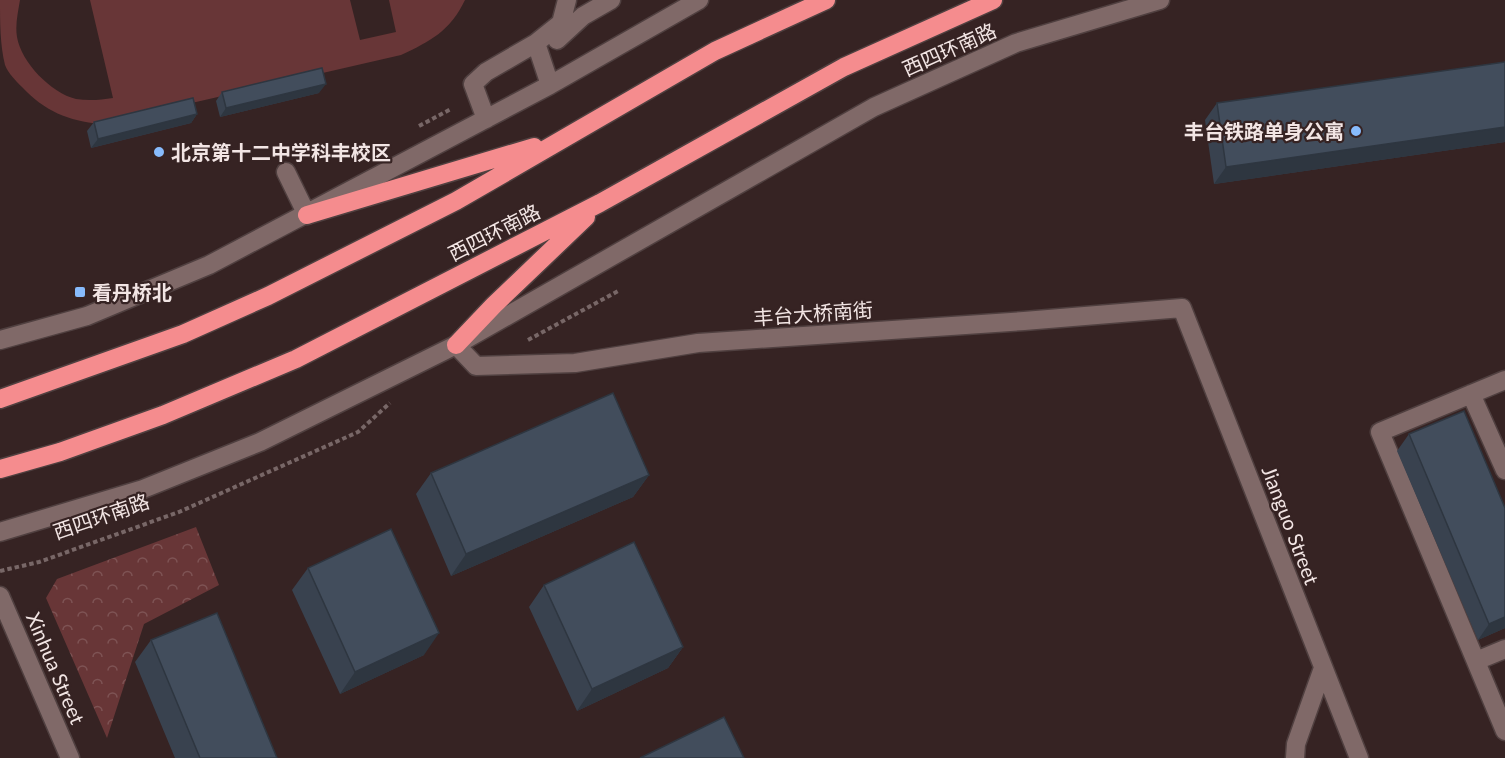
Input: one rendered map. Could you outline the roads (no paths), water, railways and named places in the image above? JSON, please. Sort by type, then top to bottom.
[{"type":"highway","points":[[0,399],[183,334],[268,296],[456,201],[716,51],[826,0]]},
{"type":"highway","name":"西四环南路","points":[[0,469],[60,452],[163,415],[296,358],[600,203],[844,66],[993,0]]},
{"type":"highway","points":[[306,214],[561,139]]},
{"type":"highway","points":[[456,345],[600,203]]},
{"type":"street","points":[[538,49],[561,23],[567,0]]},
{"type":"street","points":[[486,119],[473,84],[486,72],[538,49],[583,16],[611,0]]},
{"type":"street","points":[[0,339],[87,316],[209,265],[550,85],[699,0]]},
{"type":"street","name":"西四环南路","points":[[0,532],[143,489],[260,442],[456,345],[874,107],[1016,43],[1160,0]]},
{"type":"street","points":[[538,49],[550,85]]},
{"type":"street","points":[[286,172],[306,214]]},
{"type":"street","name":"丰台大桥南街","points":[[456,345],[476,366],[575,363],[698,342],[1024,321],[1182,308]]},
{"type":"street","name":"Jianguo Street","points":[[1182,308],[1359,758]]},
{"type":"street","points":[[1505,380],[1380,432],[1505,730]]},
{"type":"street","points":[[1471,394],[1505,470]]},
{"type":"street","name":"Xinhua Street","points":[[0,596],[70,758]]},
{"type":"street","points":[[1476,661],[1505,649]]},
{"type":"street","points":[[1295,758],[1296,744],[1323,668]]},
{"type":"place","name":"丰台铁路单身公寓","points":[[1356,131]]},
{"type":"place","name":"北京第十二中学科丰校区","points":[[159,152]]},
{"type":"place","name":"看丹桥北","points":[[80,292]]}]
